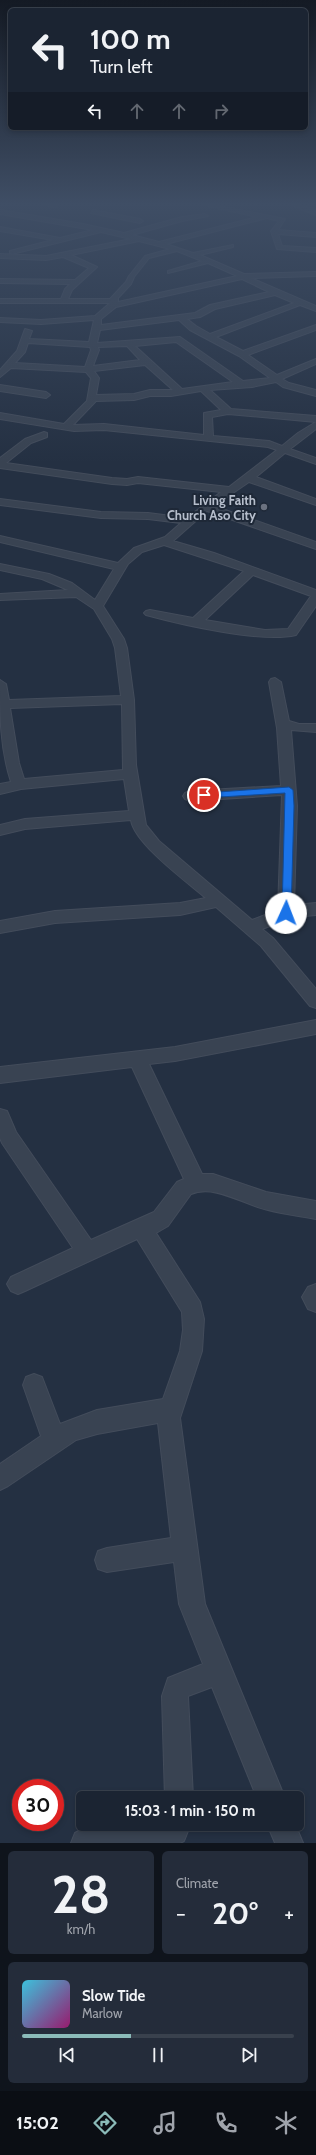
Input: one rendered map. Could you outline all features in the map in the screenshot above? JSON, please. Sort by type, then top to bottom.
[{"type":"street","points":[[2,329],[4,321],[19,321],[31,311],[63,296],[68,291]]},
{"type":"street","points":[[88,369],[95,350],[92,340],[96,328],[97,318],[113,303],[123,291]]},
{"type":"street","points":[[63,296],[113,303],[131,302],[180,291]]},
{"type":"street","points":[[272,291],[316,309]]},
{"type":"street","points":[[96,328],[168,325],[182,318],[200,314],[213,307],[276,293]]},
{"type":"street","points":[[0,301],[31,311],[97,318]]},
{"type":"street","points":[[131,302],[143,308]]},
{"type":"street","points":[[210,337],[300,303]]},
{"type":"street","points":[[0,375],[21,352],[26,341],[31,311]]},
{"type":"street","points":[[154,313],[176,334],[177,340]]},
{"type":"street","points":[[182,318],[193,328],[245,356],[277,380],[296,388],[316,393]]},
{"type":"street","points":[[215,364],[231,361],[245,356],[316,326]]},
{"type":"street","points":[[26,341],[94,345],[177,340],[215,364],[241,384]]},
{"type":"street","points":[[129,344],[146,362],[180,392]]},
{"type":"street","points":[[93,398],[134,397],[154,392],[180,392],[234,384],[277,380],[316,361]]},
{"type":"street","points":[[10,364],[88,369],[146,362]]},
{"type":"street","points":[[66,427],[91,402],[93,398],[95,378],[88,369]]},
{"type":"street","points":[[146,383],[154,392]]},
{"type":"street","points":[[0,388],[46,395]]},
{"type":"street","points":[[203,388],[228,411]]},
{"type":"street","points":[[209,438],[207,416],[228,411],[316,424]]},
{"type":"street","points":[[0,416],[66,427],[104,427],[269,444],[316,461]]},
{"type":"street","points":[[97,606],[121,567],[138,550],[163,541],[177,533],[206,507],[248,478],[316,424]]},
{"type":"street","points":[[244,430],[248,442]]},
{"type":"street","points":[[0,464],[28,441],[44,435]]},
{"type":"street","points":[[0,464],[112,481],[145,481],[229,490]]},
{"type":"street","points":[[248,478],[316,502]]},
{"type":"street","points":[[0,502],[101,515],[148,516],[190,521]]},
{"type":"street","points":[[206,507],[316,546]]},
{"type":"street","points":[[0,539],[93,559],[121,567]]},
{"type":"street","points":[[163,541],[210,555],[316,594]]},
{"type":"street","points":[[0,567],[45,576],[68,585],[97,606],[118,639],[121,648],[128,700],[130,774],[139,826],[154,845],[267,942],[316,1001]]},
{"type":"street","points":[[196,622],[251,571]]},
{"type":"street","points":[[0,597],[79,593]]},
{"type":"street","points":[[150,613],[274,634],[288,634],[292,632],[316,598]]},
{"type":"street","points":[[276,682],[283,723],[290,806],[286,913]]},
{"type":"street","points":[[0,684],[12,763],[19,784]]},
{"type":"street","points":[[2,700],[128,700]]},
{"type":"street","points":[[283,723],[298,728],[316,728]]},
{"type":"street","points":[[0,789],[19,784],[130,774]]},
{"type":"street","points":[[190,796],[289,790]]},
{"type":"street","points":[[0,830],[25,824],[137,815]]},
{"type":"street","points":[[0,927],[55,918],[180,909],[220,901]]},
{"type":"street","points":[[249,927],[286,913],[316,909]]},
{"type":"street","points":[[0,1074],[175,1054],[316,1027]]},
{"type":"street","points":[[136,1059],[196,1183]]},
{"type":"street","points":[[0,1117],[9,1137],[88,1253]]},
{"type":"street","points":[[18,1284],[88,1253],[141,1227],[154,1224],[161,1219],[184,1188],[196,1183],[213,1184],[266,1202],[316,1210]]},
{"type":"street","points":[[141,1227],[192,1309],[195,1321],[194,1338],[186,1370],[170,1409],[169,1418],[192,1604],[268,1791]]},
{"type":"street","points":[[316,1294],[313,1298],[316,1302]]},
{"type":"street","points":[[34,1385],[55,1442]]},
{"type":"street","points":[[0,1478],[70,1431],[97,1422],[170,1409]]},
{"type":"street","points":[[108,1560],[185,1548]]},
{"type":"street","points":[[179,1791],[175,1696],[177,1687],[219,1671]]},
{"type":"street","points":[[284,1831],[289,1843]]},
{"type":"street","points":[[86,1843],[100,1835],[174,1833]]},
{"type":"place","name":"Living Faith Church Aso City","points":[[264,507]]},
{"type":"route","points":[[204,795],[289,790],[290,806],[286,913]]}]
